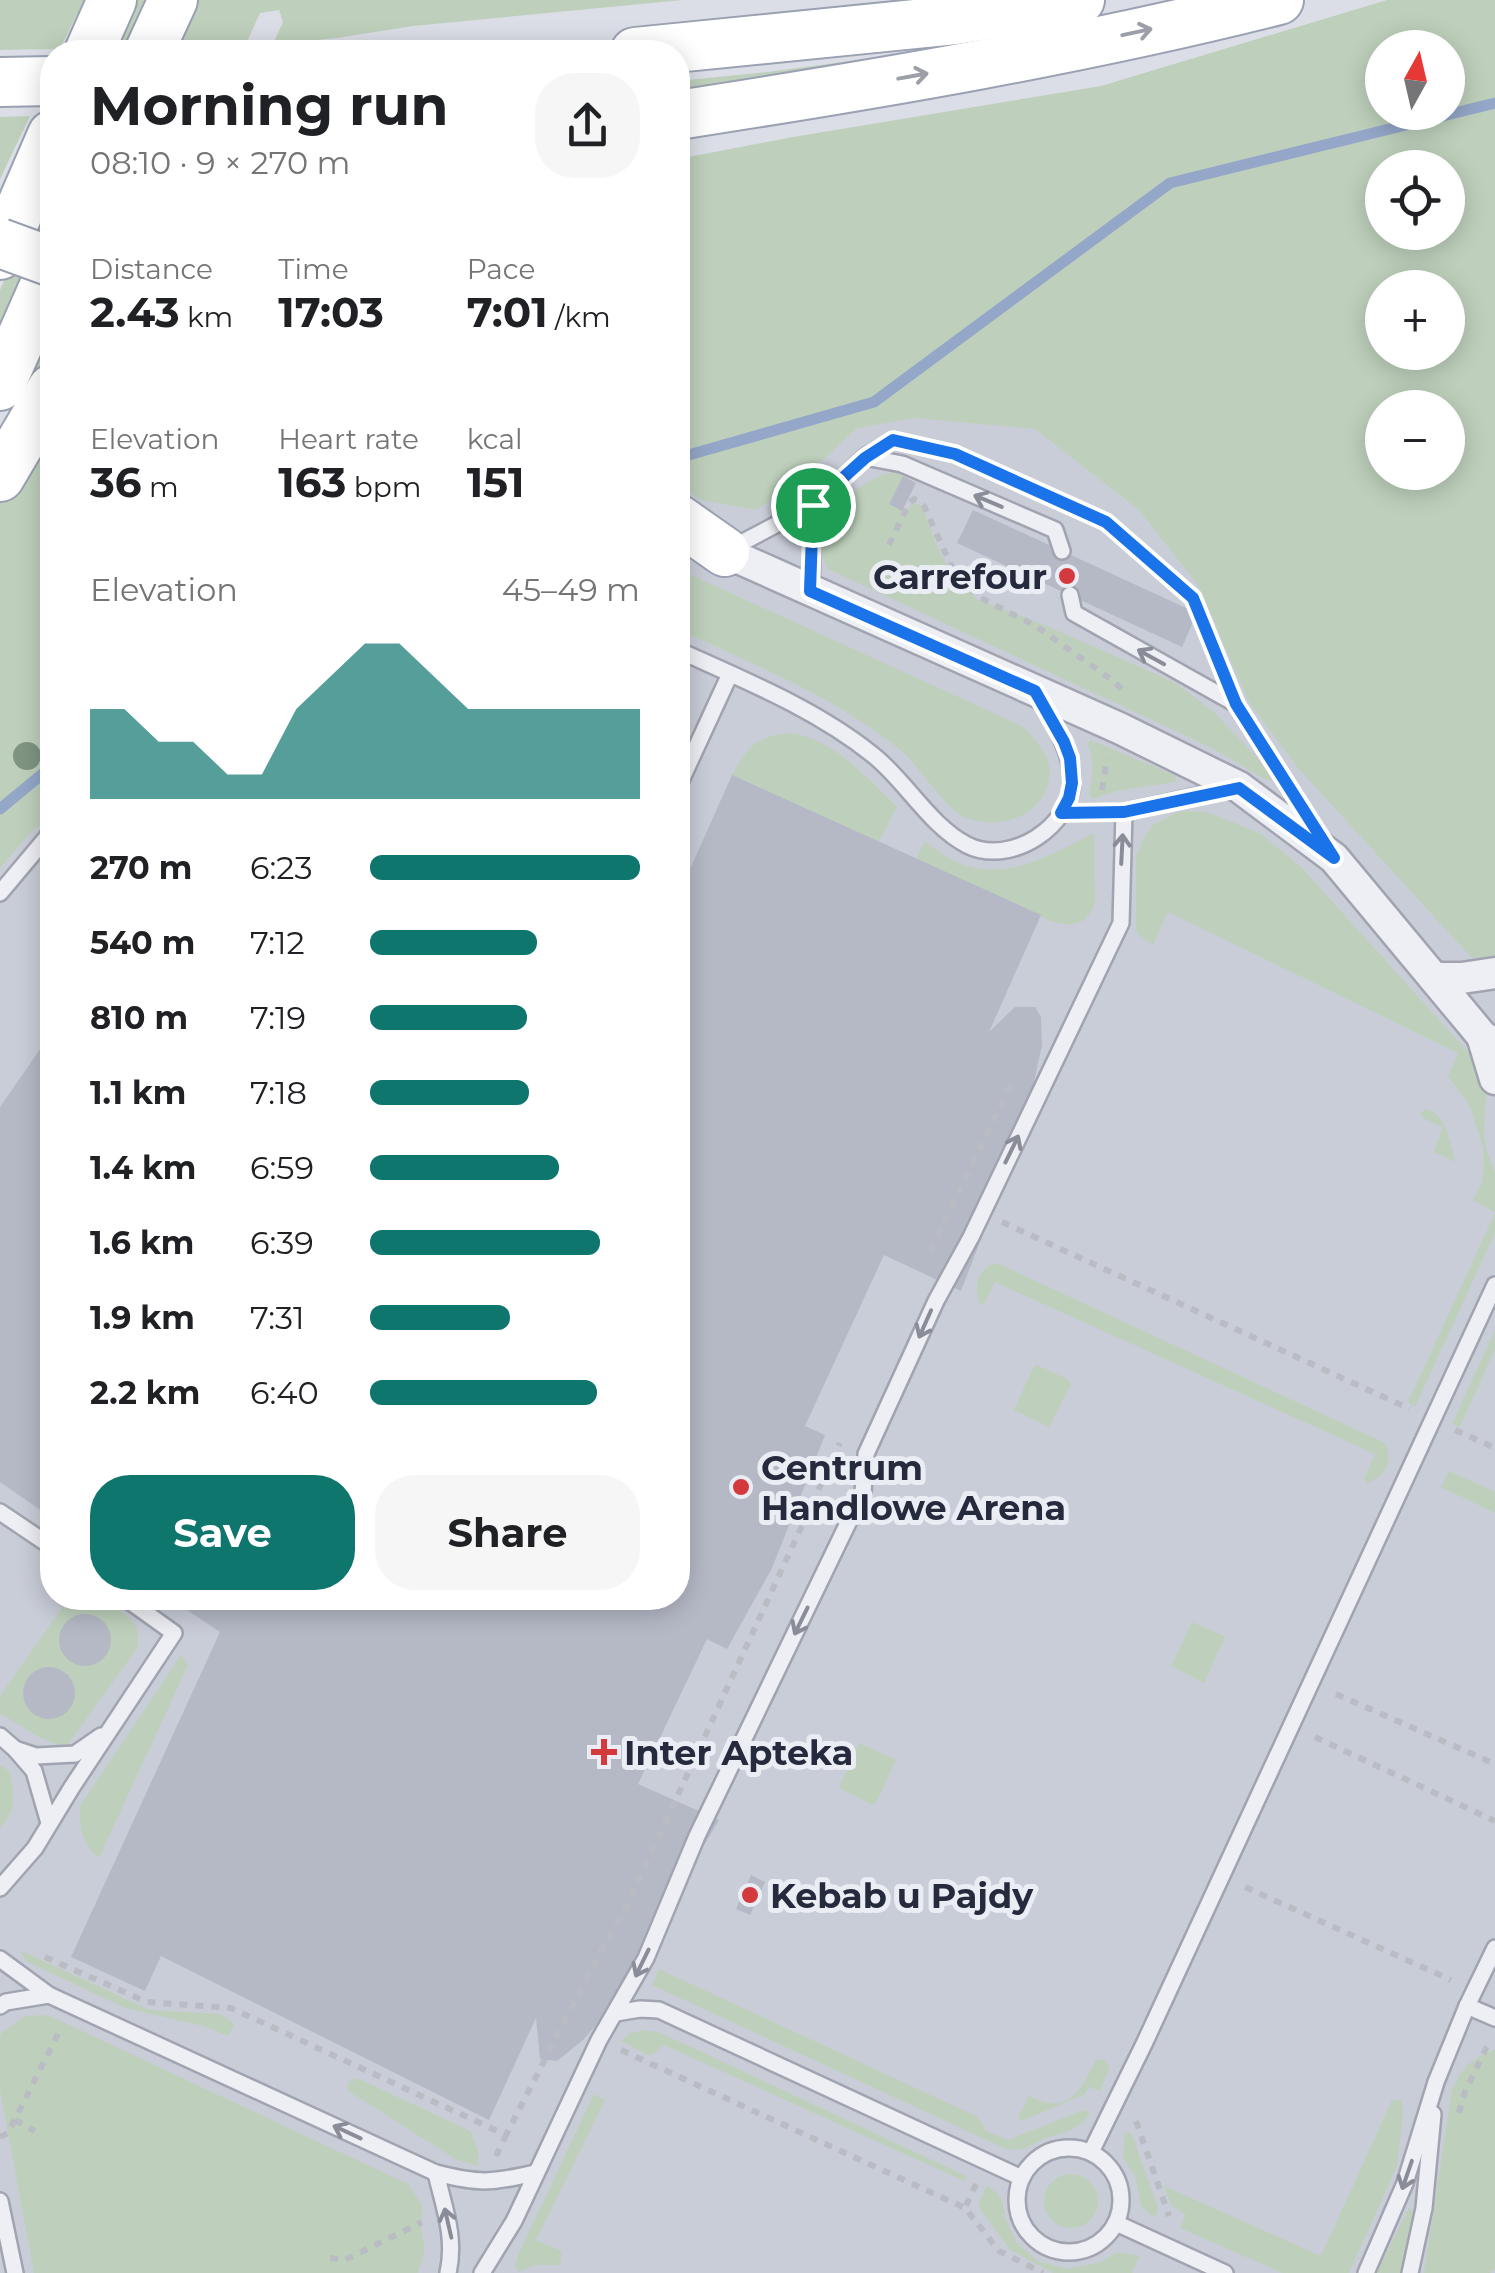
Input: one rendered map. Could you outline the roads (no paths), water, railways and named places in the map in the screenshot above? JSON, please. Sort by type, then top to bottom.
[{"type":"main road","points":[[94,40],[112,0]]},
{"type":"main road","points":[[155,40],[173,0]]},
{"type":"main road","points":[[704,47],[815,0]]},
{"type":"main road","points":[[690,48],[955,20],[1080,0]]},
{"type":"main road","points":[[690,112],[1042,52],[1279,0]]},
{"type":"main road","points":[[0,82],[40,81]]},
{"type":"main road","points":[[690,127],[817,93]]},
{"type":"main road","points":[[0,255],[40,163]]},
{"type":"main road","points":[[0,243],[40,260]]},
{"type":"main road","points":[[0,386],[40,293]]},
{"type":"main road","points":[[0,477],[40,410]]},
{"type":"main road","points":[[690,527],[724,552]]},
{"type":"main road","points":[[690,539],[724,552]]},
{"type":"street","points":[[724,552],[1119,728],[1239,788],[1334,858],[1488,1040],[1495,1079]]},
{"type":"street","points":[[1434,978],[1495,973]]},
{"type":"lane","points":[[724,552],[813,505],[865,458],[893,440],[955,454],[1106,522],[1193,598],[1236,704],[1334,858]]},
{"type":"lane","points":[[865,458],[902,464],[1055,530],[1062,550]]},
{"type":"lane","points":[[810,591],[813,505]]},
{"type":"lane","points":[[1070,595],[1074,613],[1236,704]]},
{"type":"lane","points":[[690,656],[829,723],[876,756],[950,833],[969,846],[984,850],[1017,847],[1048,831],[1069,798],[1070,758],[1035,691]]},
{"type":"lane","points":[[690,761],[730,674]]},
{"type":"lane","points":[[1061,813],[1124,812],[1239,788]]},
{"type":"lane","points":[[482,2273],[503,2241],[599,2040],[646,1958],[698,1836],[863,1492],[866,1454],[936,1301],[971,1238],[1120,923],[1124,812]]},
{"type":"lane","points":[[0,893],[40,845]]},
{"type":"lane","points":[[1091,2152],[1495,1285]]},
{"type":"lane","points":[[0,1512],[40,1539]]},
{"type":"lane","points":[[0,1888],[35,1848],[174,1633],[142,1610]]},
{"type":"lane","points":[[16,1749],[36,1756],[75,1754],[108,1731]]},
{"type":"lane","points":[[0,1736],[34,1771],[49,1823]]},
{"type":"lane","points":[[1366,2273],[1405,2183],[1436,2082],[1495,1948]]},
{"type":"lane","points":[[0,1960],[49,1995],[436,2172],[486,2182],[535,2174]]},
{"type":"lane","points":[[0,2006],[49,1995]]},
{"type":"lane","points":[[1471,1999],[1495,2018]]},
{"type":"lane","points":[[616,2014],[659,2010],[1022,2178]]},
{"type":"lane","points":[[1410,2273],[1424,2208],[1436,2082]]},
{"type":"lane","points":[[1059,2148],[1091,2152],[1116,2174],[1122,2207],[1116,2223],[1106,2238],[1090,2248],[1073,2252],[1055,2250],[1038,2242],[1026,2230],[1018,2213],[1017,2195],[1022,2178],[1031,2164],[1059,2148]]},
{"type":"lane","points":[[436,2172],[452,2238],[448,2273]]},
{"type":"lane","points":[[0,2201],[14,2273]]},
{"type":"lane","points":[[1116,2223],[1225,2273]]},
{"type":"waterway","points":[[690,455],[874,402],[1170,183],[1495,103]]},
{"type":"waterway","points":[[0,809],[40,776]]},
{"type":"place","name":"Carrefour","points":[[1067,576]]},
{"type":"place","name":"Centrum Handlowe Arena","points":[[741,1487]]},
{"type":"place","name":"Inter Apteka","points":[[604,1752]]},
{"type":"place","name":"Kebab u Pajdy","points":[[750,1895]]}]
